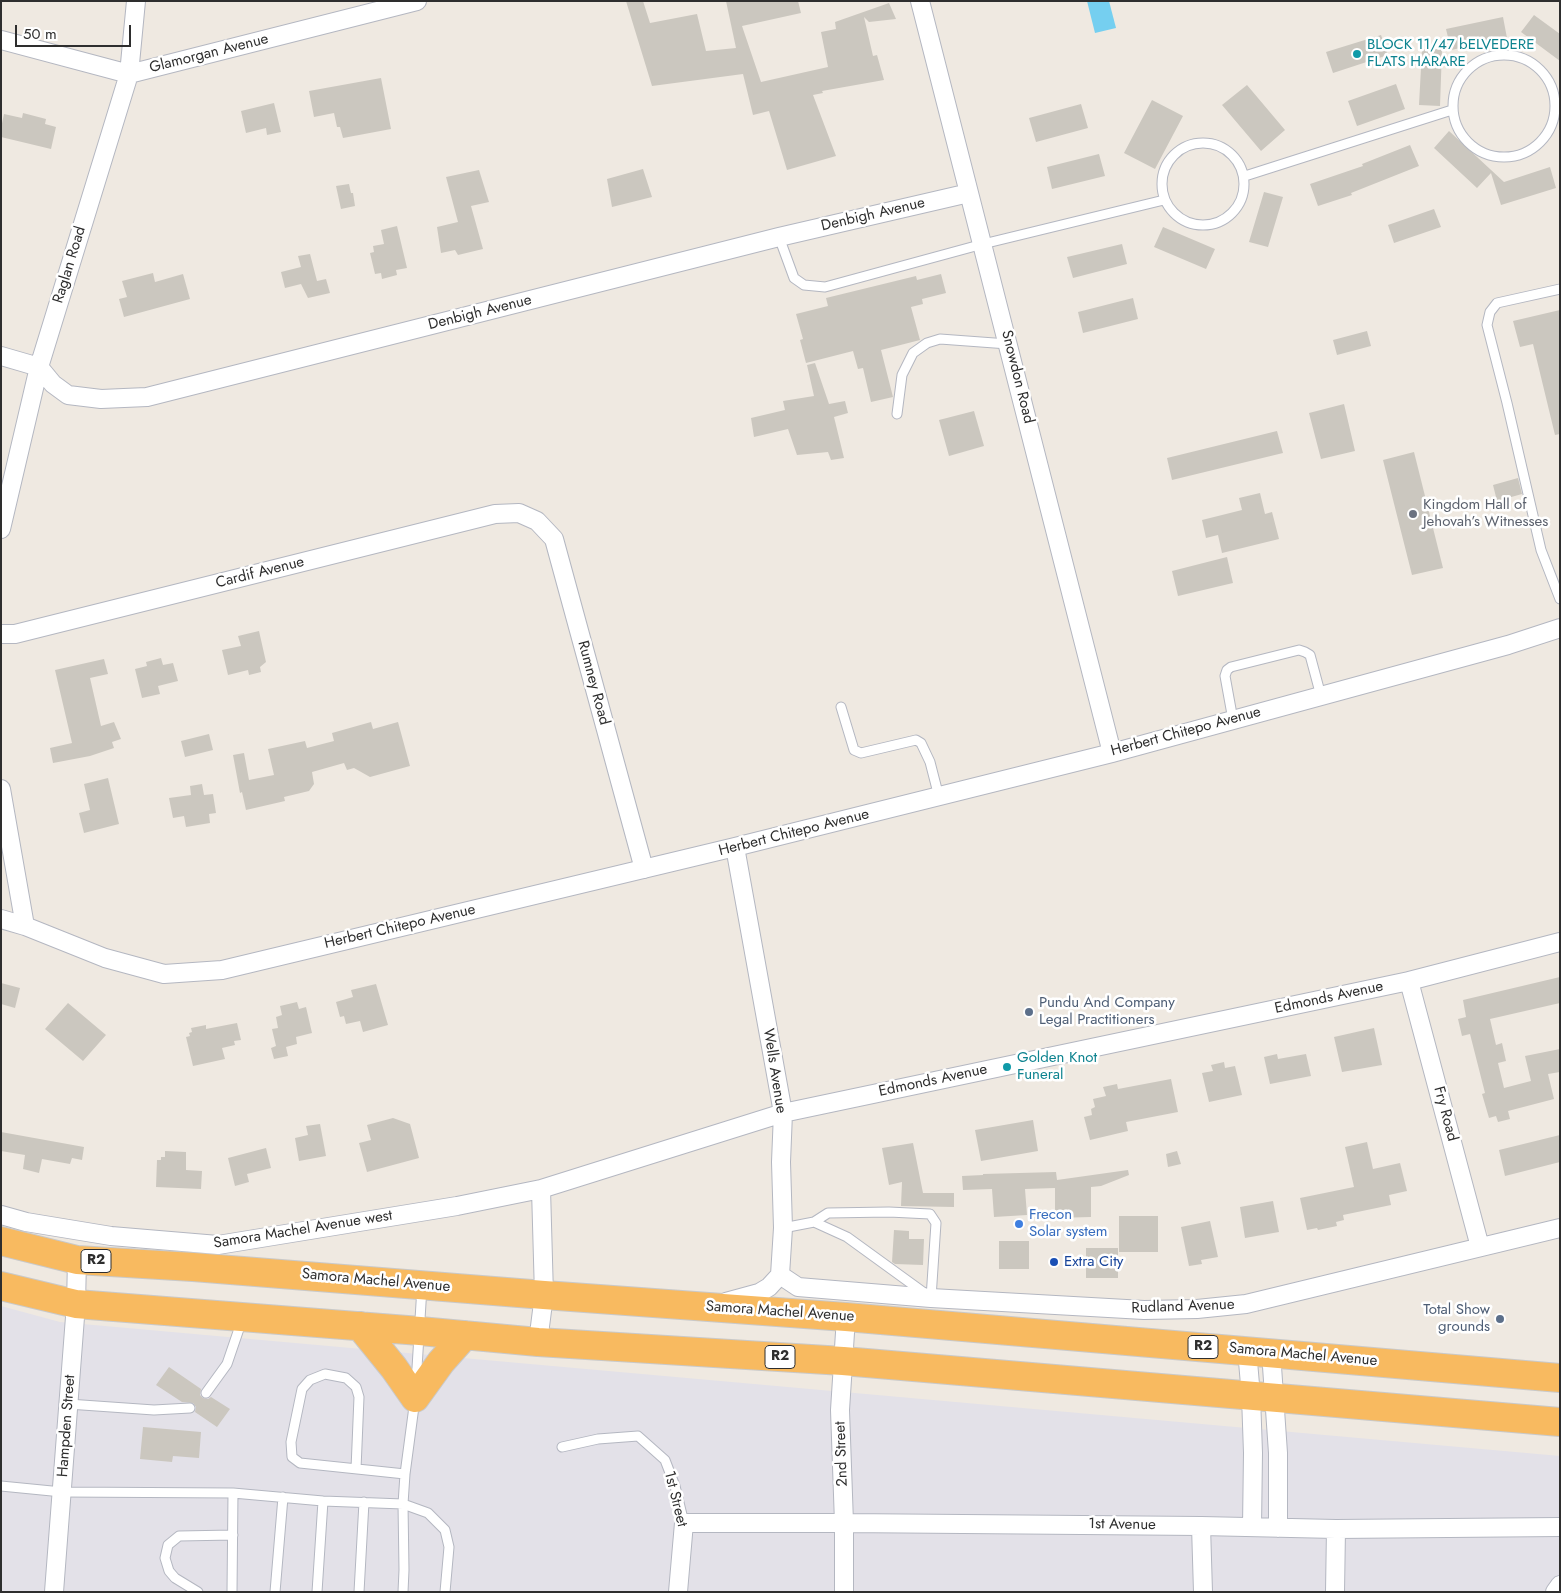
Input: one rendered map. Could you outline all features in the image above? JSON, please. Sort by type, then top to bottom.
[{"type":"highway","name":"Samora Machel Avenue","points":[[1,1240],[77,1260],[194,1267],[846,1317],[1560,1378]]},
{"type":"highway","name":"R2","points":[[1,1286],[76,1304],[244,1316],[538,1342],[844,1361],[1560,1422]]},
{"type":"highway","points":[[360,1326],[394,1368],[415,1398],[440,1362],[465,1335]]},
{"type":"street","name":"Raglan Road","points":[[1,529],[39,367],[129,74],[136,1]]},
{"type":"street","name":"Glamorgan Avenue","points":[[1,40],[129,74],[417,1]]},
{"type":"street","name":"Snowdon Road","points":[[920,1],[1112,752]]},
{"type":"street","name":"Denbigh Avenue","points":[[39,367],[53,384],[68,395],[101,399],[147,397],[779,238],[969,193]]},
{"type":"street","points":[[1,356],[39,367]]},
{"type":"street","name":"Cardif Avenue","points":[[1,634],[15,634],[495,514],[519,513]]},
{"type":"street","name":"Rumney Road","points":[[519,513],[537,521],[554,539],[644,870]]},
{"type":"street","name":"Herbert Chitepo Avenue","points":[[1,919],[25,926],[105,958],[164,974],[222,970],[644,870],[939,797],[1233,720],[1508,645],[1560,628]]},
{"type":"street","points":[[1,789],[25,926]]},
{"type":"street","name":"Wells Avenue","points":[[735,847],[783,1113],[781,1162],[783,1228],[780,1275]]},
{"type":"street","name":"Edmonds Avenue","points":[[457,1206],[542,1189],[783,1113],[1409,981],[1560,942]]},
{"type":"street","name":"Fry Road","points":[[1409,981],[1480,1247]]},
{"type":"street","points":[[538,1342],[544,1295],[542,1189]]},
{"type":"street","name":"Samora Machel Avenue west","points":[[1,1215],[26,1222],[111,1236],[218,1245],[457,1206]]},
{"type":"street","name":"Rudland Avenue","points":[[780,1275],[798,1287],[931,1298],[1144,1310],[1197,1309],[1246,1304],[1560,1228]]},
{"type":"street","name":"Hampden Street","points":[[54,1592],[76,1304],[77,1260]]},
{"type":"street","points":[[708,1307],[759,1293],[769,1287],[780,1275]]},
{"type":"street","name":"2nd Street","points":[[844,1592],[844,1523],[840,1410],[846,1317]]},
{"type":"street","points":[[1259,1352],[1262,1397],[1278,1453],[1278,1528]]},
{"type":"street","points":[[1252,1527],[1253,1453],[1262,1397],[1259,1352]]},
{"type":"street","name":"1st Avenue","points":[[684,1523],[1201,1526],[1336,1529],[1560,1527]]},
{"type":"street","name":"1st Street","points":[[678,1592],[684,1523]]},
{"type":"street","points":[[1201,1526],[1202,1592]]},
{"type":"street","points":[[1335,1592],[1336,1529]]},
{"type":"street","points":[[1555,1592],[1560,1585]]},
{"type":"lane","points":[[1500,54],[1527,59],[1548,77],[1558,102],[1551,129],[1534,149],[1508,158],[1481,153],[1461,135],[1452,110],[1457,83],[1475,63],[1500,54]]},
{"type":"lane","points":[[1245,176],[1452,110]]},
{"type":"lane","points":[[1192,144],[1215,144],[1235,156],[1245,176],[1243,201],[1227,220],[1203,227],[1179,220],[1164,200],[1162,177],[1165,170],[1172,156],[1192,144]]},
{"type":"lane","points":[[779,238],[794,278],[804,285],[825,287],[983,244],[1164,200]]},
{"type":"lane","points":[[1560,289],[1497,303],[1490,312],[1487,325],[1508,403],[1541,550],[1560,599]]},
{"type":"lane","points":[[896,414],[902,375],[913,353],[927,343],[940,339],[1008,344]]},
{"type":"lane","points":[[1233,720],[1225,676],[1227,670],[1231,667],[1299,650],[1310,655],[1321,696]]},
{"type":"lane","points":[[841,707],[854,750],[861,752],[916,740],[921,743],[930,762],[939,797]]},
{"type":"lane","points":[[783,1228],[814,1222],[828,1213],[889,1212],[930,1214],[936,1222],[931,1298]]},
{"type":"lane","points":[[814,1222],[847,1237],[931,1298]]},
{"type":"lane","points":[[403,1592],[403,1504],[415,1398],[422,1285]]},
{"type":"lane","points":[[206,1393],[227,1364],[244,1316]]},
{"type":"lane","points":[[356,1469],[360,1397],[356,1387],[346,1378],[325,1374],[310,1380],[302,1389],[291,1442],[292,1457],[300,1463],[356,1469],[405,1474]]},
{"type":"lane","points":[[68,1404],[154,1410],[190,1408]]},
{"type":"lane","name":"1st Street","points":[[562,1447],[598,1439],[638,1436],[665,1460],[684,1523]]},
{"type":"lane","points":[[1,1486],[62,1492],[233,1493],[323,1501],[403,1504],[428,1513],[445,1530],[449,1547],[444,1592]]},
{"type":"lane","points":[[232,1592],[233,1493]]},
{"type":"lane","points":[[275,1592],[283,1497]]},
{"type":"lane","points":[[317,1592],[323,1501]]},
{"type":"lane","points":[[359,1592],[364,1502]]},
{"type":"lane","points":[[198,1592],[175,1578],[169,1572],[166,1558],[168,1545],[179,1536],[233,1535]]},
{"type":"shaded area","points":[[1,1306],[60,1322],[1560,1456],[1560,1592],[1,1592]]},
{"type":"water","points":[[1087,1],[1109,1],[1116,28],[1095,33]]},
{"type":"building","points":[[626,1],[643,1],[650,23],[697,14],[706,51],[736,48],[726,1],[798,1],[801,13],[742,26],[761,82],[828,67],[821,32],[836,29],[835,22],[889,3],[896,19],[869,22],[864,17],[873,56],[877,55],[884,80],[822,91],[823,93],[813,95],[836,156],[787,170],[769,111],[753,115],[743,74],[652,86]]},
{"type":"building","points":[[1534,15],[1560,34],[1560,61],[1521,32]]},
{"type":"building","points":[[1503,17],[1507,38],[1451,50],[1446,29]]},
{"type":"building","name":"BLOCK 11/47 bELVEDERE FLATS HARARE","points":[[1381,35],[1388,55],[1333,73],[1326,52]]},
{"type":"building","points":[[1422,49],[1442,49],[1440,106],[1419,105]]},
{"type":"building","points":[[381,78],[391,129],[343,138],[340,127],[337,127],[334,113],[314,117],[309,91]]},
{"type":"building","points":[[1396,84],[1405,109],[1357,126],[1348,101]]},
{"type":"building","points":[[1247,85],[1285,130],[1261,151],[1222,105]]},
{"type":"building","points":[[1152,100],[1183,116],[1155,169],[1124,153]]},
{"type":"building","points":[[274,103],[281,132],[267,135],[266,128],[246,133],[241,111]]},
{"type":"building","points":[[1081,104],[1088,128],[1036,142],[1029,118]]},
{"type":"building","points":[[23,113],[46,119],[45,124],[56,127],[51,149],[1,137],[4,114],[22,118]]},
{"type":"building","points":[[1449,131],[1504,182],[1550,167],[1556,188],[1501,205],[1491,173],[1477,188],[1434,148]]},
{"type":"building","points":[[1410,145],[1419,166],[1351,193],[1352,195],[1318,206],[1310,184],[1363,166],[1362,164]]},
{"type":"building","points":[[1099,154],[1105,176],[1052,189],[1047,167]]},
{"type":"building","points":[[643,169],[652,197],[612,207],[607,179]]},
{"type":"building","points":[[479,170],[489,202],[471,206],[483,249],[458,255],[455,250],[441,253],[437,227],[458,222],[446,177]]},
{"type":"building","points":[[349,184],[355,206],[341,209],[336,186]]},
{"type":"building","points":[[1264,192],[1283,197],[1268,247],[1249,242]]},
{"type":"building","points":[[1434,209],[1441,227],[1394,243],[1388,225]]},
{"type":"building","points":[[397,226],[407,268],[396,270],[397,275],[382,279],[381,273],[375,274],[370,253],[374,252],[373,246],[384,244],[381,230]]},
{"type":"building","points":[[1163,227],[1215,249],[1206,269],[1154,247]]},
{"type":"building","points":[[1122,244],[1127,264],[1073,278],[1067,257]]},
{"type":"building","points":[[310,254],[317,281],[326,279],[330,293],[308,298],[301,284],[285,288],[281,272],[301,267],[298,256]]},
{"type":"building","points":[[153,273],[155,282],[183,274],[190,299],[124,317],[119,299],[127,297],[122,281]]},
{"type":"building","points":[[941,274],[946,293],[922,299],[923,304],[911,307],[920,340],[881,350],[893,397],[871,402],[863,368],[858,369],[853,351],[806,363],[800,340],[803,339],[796,314],[828,306],[826,298],[916,276],[917,280]]},
{"type":"building","points":[[1133,298],[1138,319],[1083,333],[1078,312]]},
{"type":"building","points":[[1560,310],[1560,434],[1555,435],[1533,344],[1520,347],[1513,321]]},
{"type":"building","points":[[1367,331],[1371,346],[1337,355],[1333,340]]},
{"type":"building","points":[[815,363],[829,404],[845,401],[848,413],[834,417],[844,458],[831,460],[828,452],[797,455],[788,429],[754,437],[751,418],[785,410],[783,401],[814,396],[807,365]]},
{"type":"building","points":[[1344,404],[1355,451],[1321,459],[1309,413]]},
{"type":"building","points":[[974,411],[984,446],[949,456],[939,420]]},
{"type":"building","points":[[1277,431],[1283,453],[1172,480],[1167,458]]},
{"type":"building","name":"Kingdom Hall of Jehovah’s Witnesses","points":[[1414,452],[1443,568],[1412,575],[1383,460]]},
{"type":"building","points":[[1518,478],[1522,494],[1497,501],[1493,485]]},
{"type":"building","points":[[1260,493],[1265,514],[1272,512],[1279,539],[1222,553],[1218,535],[1206,538],[1202,520],[1242,510],[1239,498]]},
{"type":"building","points":[[1227,557],[1233,583],[1178,596],[1172,571]]},
{"type":"building","points":[[259,631],[266,662],[260,667],[261,672],[249,675],[248,670],[228,675],[222,650],[241,646],[238,636]]},
{"type":"building","points":[[161,658],[163,665],[173,663],[178,681],[158,686],[160,694],[142,698],[135,669],[147,666],[146,662]]},
{"type":"building","points":[[104,659],[108,674],[90,678],[101,726],[114,722],[121,739],[112,742],[114,748],[90,756],[53,763],[50,748],[72,743],[55,670]]},
{"type":"building","points":[[371,722],[373,729],[398,722],[410,766],[370,777],[354,768],[347,770],[344,763],[312,772],[314,784],[309,791],[284,797],[285,801],[246,810],[242,792],[240,793],[233,755],[244,753],[249,780],[274,775],[268,749],[305,741],[307,748],[334,741],[332,733]]},
{"type":"building","points":[[209,734],[213,750],[185,757],[181,741]]},
{"type":"building","points":[[108,778],[119,824],[84,833],[79,813],[90,810],[84,784]]},
{"type":"building","points":[[202,784],[204,795],[213,794],[216,813],[209,814],[210,823],[186,827],[184,816],[173,818],[169,798],[191,795],[190,786]]},
{"type":"building","points":[[1560,977],[1560,1003],[1490,1019],[1496,1045],[1502,1043],[1506,1061],[1498,1063],[1504,1088],[1531,1081],[1525,1056],[1560,1049],[1560,1072],[1548,1074],[1554,1099],[1508,1111],[1510,1119],[1498,1122],[1496,1116],[1489,1118],[1482,1094],[1485,1093],[1470,1034],[1462,1036],[1458,1019],[1466,1017],[1463,1000]]},
{"type":"building","points":[[1,983],[20,988],[15,1008],[1,1004]]},
{"type":"building","points":[[376,984],[388,1025],[363,1032],[360,1021],[346,1024],[344,1016],[340,1017],[336,1002],[353,997],[351,990]]},
{"type":"building","points":[[297,1002],[299,1009],[306,1007],[312,1033],[296,1037],[297,1044],[286,1047],[288,1056],[274,1059],[271,1048],[276,1046],[272,1029],[278,1028],[276,1017],[282,1015],[280,1006]]},
{"type":"building","points":[[68,1003],[106,1035],[83,1061],[45,1029]]},
{"type":"building","points":[[237,1023],[241,1040],[234,1041],[235,1045],[222,1048],[225,1059],[193,1066],[186,1037],[190,1036],[191,1028],[206,1025],[206,1029]]},
{"type":"building","points":[[1374,1028],[1382,1065],[1342,1072],[1334,1037]]},
{"type":"building","points":[[1277,1054],[1278,1059],[1306,1054],[1311,1076],[1270,1084],[1264,1057]]},
{"type":"building","points":[[1224,1062],[1225,1068],[1235,1066],[1242,1095],[1209,1102],[1202,1073],[1213,1071],[1211,1065]]},
{"type":"building","points":[[1171,1079],[1178,1112],[1126,1122],[1128,1131],[1090,1140],[1084,1117],[1092,1115],[1091,1109],[1095,1107],[1093,1099],[1106,1096],[1103,1087],[1117,1084],[1118,1089]]},
{"type":"building","points":[[393,1118],[410,1124],[419,1158],[367,1172],[359,1143],[371,1140],[367,1125]]},
{"type":"building","points":[[1033,1120],[1038,1151],[981,1161],[975,1130]]},
{"type":"building","points":[[320,1124],[326,1156],[299,1161],[295,1138],[308,1135],[306,1126]]},
{"type":"building","points":[[1,1132],[84,1147],[82,1160],[72,1158],[70,1164],[42,1159],[39,1173],[23,1169],[25,1155],[1,1151]]},
{"type":"building","points":[[1560,1135],[1560,1162],[1505,1176],[1499,1150]]},
{"type":"building","points":[[1367,1142],[1373,1169],[1400,1163],[1407,1191],[1389,1195],[1391,1205],[1343,1215],[1344,1220],[1336,1222],[1337,1226],[1307,1230],[1300,1198],[1354,1187],[1345,1147]]},
{"type":"building","points":[[913,1143],[923,1193],[954,1193],[954,1207],[901,1206],[902,1182],[889,1185],[882,1148]]},
{"type":"building","points":[[266,1148],[271,1168],[247,1174],[249,1182],[235,1186],[228,1158]]},
{"type":"building","points":[[165,1151],[186,1152],[186,1170],[202,1171],[201,1189],[156,1187],[157,1160],[165,1157]]},
{"type":"building","points":[[1177,1151],[1181,1164],[1168,1167],[1166,1154]]},
{"type":"building","points":[[1128,1170],[1129,1175],[1101,1186],[1091,1187],[1091,1217],[1055,1218],[1055,1188],[1025,1189],[1027,1215],[994,1217],[992,1189],[963,1190],[962,1176],[1056,1172],[1057,1180]]},
{"type":"building","points":[[1273,1201],[1279,1232],[1245,1238],[1240,1207]]},
{"type":"building","points":[[1119,1216],[1158,1216],[1158,1252],[1119,1252]]},
{"type":"building","points":[[1210,1221],[1218,1257],[1201,1260],[1202,1264],[1189,1266],[1181,1227]]},
{"type":"building","points":[[894,1230],[909,1231],[909,1239],[924,1239],[923,1265],[895,1264],[892,1262]]},
{"type":"building","points":[[999,1241],[1029,1241],[1029,1269],[999,1269]]},
{"type":"building","points":[[1086,1248],[1118,1248],[1118,1278],[1086,1278]]},
{"type":"building","points":[[169,1367],[201,1389],[200,1395],[203,1398],[208,1399],[211,1397],[230,1409],[217,1427],[195,1412],[196,1407],[193,1403],[182,1402],[156,1385]]},
{"type":"building","points":[[143,1427],[201,1432],[199,1458],[173,1456],[172,1462],[140,1459]]},
{"type":"place","name":"BLOCK 11/47 bELVEDERE FLATS HARARE","points":[[1357,54]]},
{"type":"place","name":"Kingdom Hall of Jehovah’s Witnesses","points":[[1413,514]]},
{"type":"place","name":"Pundu And Company Legal Practitioners","points":[[1029,1012]]},
{"type":"place","name":"Golden Knot Funeral","points":[[1007,1067]]},
{"type":"place","name":"Frecon Solar system","points":[[1019,1224]]},
{"type":"place","name":"Extra City","points":[[1054,1262]]},
{"type":"place","name":"Total Show grounds","points":[[1500,1319]]}]
